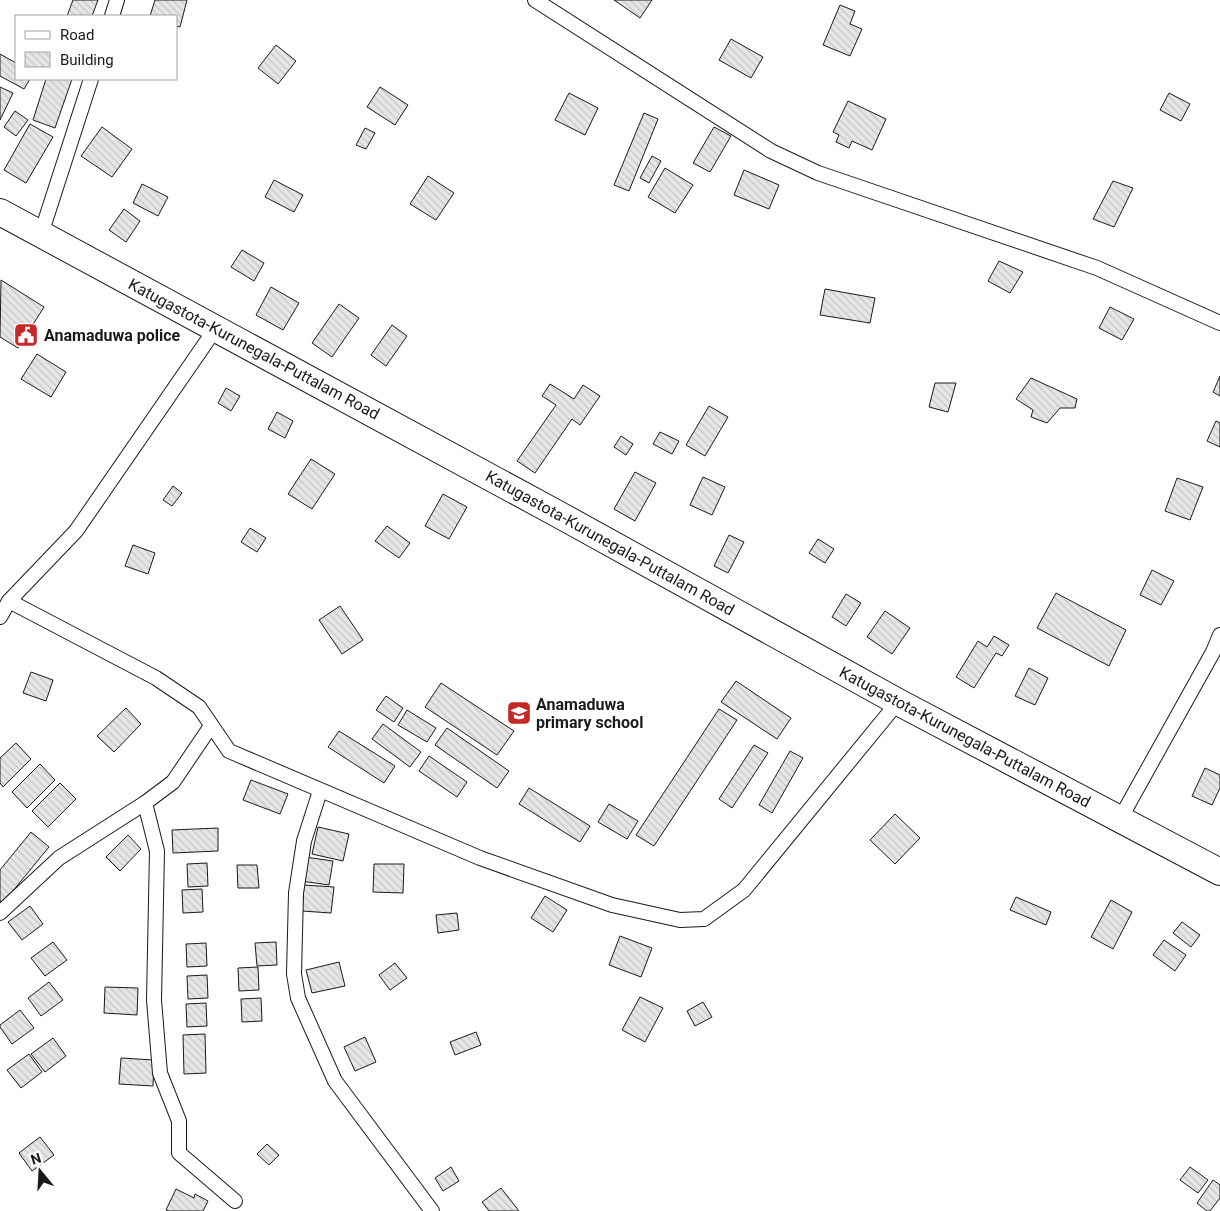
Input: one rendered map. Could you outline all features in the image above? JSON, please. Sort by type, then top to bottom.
[{"type":"highway","name":"Katugastota-Kurunegala-Puttalam Road","points":[[0,212],[556,513],[898,702],[1220,872]]},
{"type":"street","points":[[112,15],[117,0]]},
{"type":"street","points":[[535,0],[771,150],[818,173],[1097,268],[1220,323]]},
{"type":"street","points":[[41,234],[92,80]]},
{"type":"street","points":[[0,617],[9,601],[76,531],[216,328]]},
{"type":"street","points":[[9,601],[156,678],[199,707],[229,751],[480,858],[612,905],[680,920],[704,919],[744,890],[898,702]]},
{"type":"street","points":[[1120,819],[1213,652],[1220,635]]},
{"type":"street","points":[[0,913],[59,858],[146,802],[173,782],[211,726]]},
{"type":"street","points":[[320,791],[304,841],[296,893],[294,974],[298,998],[334,1081],[432,1211]]},
{"type":"street","points":[[146,802],[158,851],[154,1000],[160,1073],[179,1121],[179,1153],[234,1201]]},
{"type":"building","points":[[73,0],[98,0],[92,15],[67,15]]},
{"type":"building","points":[[155,0],[187,0],[180,27],[178,26],[178,15],[150,15]]},
{"type":"building","points":[[614,0],[652,0],[640,18]]},
{"type":"building","points":[[840,5],[855,11],[850,24],[862,29],[850,56],[823,45]]},
{"type":"building","points":[[731,39],[763,57],[751,78],[719,60]]},
{"type":"building","points":[[276,45],[296,61],[278,84],[258,68]]},
{"type":"building","points":[[0,54],[15,62],[15,80],[29,80],[24,89],[0,76]]},
{"type":"building","points":[[46,80],[72,80],[55,128],[33,120]]},
{"type":"building","points":[[0,87],[13,93],[0,120]]},
{"type":"building","points":[[380,87],[408,105],[395,125],[367,107]]},
{"type":"building","points":[[569,93],[598,108],[585,135],[555,120]]},
{"type":"building","points":[[1169,93],[1190,104],[1181,121],[1160,110]]},
{"type":"building","points":[[848,101],[886,119],[872,150],[852,141],[849,148],[836,142],[839,135],[833,132]]},
{"type":"building","points":[[15,111],[28,120],[16,136],[4,127]]},
{"type":"building","points":[[644,113],[658,119],[629,191],[614,185]]},
{"type":"building","points":[[30,124],[53,137],[26,183],[4,170]]},
{"type":"building","points":[[102,127],[132,149],[112,177],[81,156]]},
{"type":"building","points":[[714,127],[731,136],[710,172],[693,163]]},
{"type":"building","points":[[365,128],[375,133],[366,149],[356,145]]},
{"type":"building","points":[[652,156],[661,161],[649,183],[640,178]]},
{"type":"building","points":[[665,168],[693,185],[675,213],[648,197]]},
{"type":"building","points":[[744,170],[779,185],[769,209],[734,195]]},
{"type":"building","points":[[428,176],[454,193],[436,220],[410,204]]},
{"type":"building","points":[[274,180],[303,195],[294,212],[265,197]]},
{"type":"building","points":[[1113,181],[1133,188],[1114,227],[1093,219]]},
{"type":"building","points":[[142,184],[168,197],[158,216],[133,203]]},
{"type":"building","points":[[124,209],[140,221],[126,242],[109,230]]},
{"type":"building","points":[[242,250],[264,263],[254,281],[231,267]]},
{"type":"building","points":[[999,261],[1023,272],[1010,293],[988,281]]},
{"type":"building","points":[[1,280],[44,307],[18,348],[0,337]]},
{"type":"building","points":[[271,287],[299,303],[283,330],[256,315]]},
{"type":"building","points":[[825,289],[875,298],[870,323],[820,315]]},
{"type":"building","points":[[339,304],[359,318],[332,357],[312,343]]},
{"type":"building","points":[[1110,307],[1134,319],[1122,340],[1099,328]]},
{"type":"building","points":[[392,325],[407,336],[386,366],[371,355]]},
{"type":"building","points":[[37,354],[66,372],[51,397],[21,379]]},
{"type":"building","points":[[1220,376],[1220,396],[1213,392]]},
{"type":"building","points":[[1031,378],[1077,399],[1075,408],[1060,408],[1047,423],[1031,417],[1033,410],[1016,399]]},
{"type":"building","points":[[935,383],[956,383],[948,412],[929,407]]},
{"type":"building","points":[[550,384],[574,399],[583,385],[600,396],[580,425],[572,419],[535,473],[517,461],[556,405],[542,396]]},
{"type":"building","points":[[226,388],[240,396],[231,411],[218,403]]},
{"type":"building","points":[[709,406],[728,417],[705,456],[686,445]]},
{"type":"building","points":[[277,412],[293,421],[285,438],[268,429]]},
{"type":"building","points":[[1216,421],[1220,423],[1220,447],[1207,441]]},
{"type":"building","points":[[660,432],[679,441],[672,454],[653,444]]},
{"type":"building","points":[[621,436],[633,444],[626,455],[614,447]]},
{"type":"building","points":[[311,459],[335,474],[312,509],[288,494]]},
{"type":"building","points":[[635,472],[656,483],[635,521],[614,509]]},
{"type":"building","points":[[703,477],[725,487],[712,515],[690,505]]},
{"type":"building","points":[[1177,478],[1203,487],[1190,520],[1165,511]]},
{"type":"building","points":[[173,486],[182,493],[172,506],[163,500]]},
{"type":"building","points":[[443,494],[467,507],[449,539],[425,526]]},
{"type":"building","points":[[387,526],[410,543],[399,558],[375,541]]},
{"type":"building","points":[[250,528],[266,538],[257,552],[241,542]]},
{"type":"building","points":[[729,535],[744,542],[728,573],[714,566]]},
{"type":"building","points":[[818,539],[834,549],[825,563],[809,553]]},
{"type":"building","points":[[133,545],[155,553],[148,574],[125,566]]},
{"type":"building","points":[[1152,570],[1174,581],[1161,605],[1140,595]]},
{"type":"building","points":[[1056,593],[1126,630],[1109,666],[1037,628]]},
{"type":"building","points":[[846,594],[861,603],[846,626],[832,617]]},
{"type":"building","points":[[340,606],[363,640],[342,654],[319,620]]},
{"type":"building","points":[[885,611],[910,628],[892,654],[867,637]]},
{"type":"building","points":[[994,636],[1009,645],[1002,656],[996,653],[974,688],[956,677],[978,641],[987,647]]},
{"type":"building","points":[[1029,668],[1048,678],[1035,705],[1015,696]]},
{"type":"building","points":[[31,672],[53,680],[46,701],[23,693]]},
{"type":"building","points":[[736,681],[791,718],[777,739],[721,702]]},
{"type":"building","points":[[441,683],[514,731],[497,755],[425,707]]},
{"type":"building","points":[[386,696],[403,708],[394,722],[376,710]]},
{"type":"building","points":[[126,708],[141,724],[114,752],[97,736]]},
{"type":"building","points":[[719,709],[737,720],[654,846],[636,835]]},
{"type":"building","points":[[407,710],[436,728],[427,742],[398,725]]},
{"type":"building","points":[[383,724],[421,752],[410,767],[372,739]]},
{"type":"building","points":[[447,728],[509,771],[497,788],[435,745]]},
{"type":"building","points":[[339,731],[395,766],[384,783],[328,747]]},
{"type":"building","points":[[16,743],[31,759],[3,787],[0,783],[0,758]]},
{"type":"building","points":[[754,745],[768,753],[732,808],[719,799]]},
{"type":"building","points":[[790,751],[803,758],[772,813],[759,805]]},
{"type":"building","points":[[429,756],[467,782],[457,797],[419,771]]},
{"type":"building","points":[[40,764],[55,780],[27,808],[12,792]]},
{"type":"building","points":[[1205,768],[1220,775],[1220,788],[1212,805],[1192,796]]},
{"type":"building","points":[[251,780],[288,794],[280,814],[243,800]]},
{"type":"building","points":[[60,783],[76,799],[48,827],[32,811]]},
{"type":"building","points":[[529,788],[590,826],[580,842],[519,804]]},
{"type":"building","points":[[609,804],[638,821],[627,839],[598,822]]},
{"type":"building","points":[[895,814],[920,838],[895,864],[870,840]]},
{"type":"building","points":[[318,827],[349,834],[343,861],[312,854]]},
{"type":"building","points":[[218,828],[218,851],[173,853],[172,830]]},
{"type":"building","points":[[31,832],[49,847],[3,903],[0,901],[0,870]]},
{"type":"building","points":[[128,835],[141,849],[120,871],[106,857]]},
{"type":"building","points":[[305,857],[333,861],[329,885],[301,881]]},
{"type":"building","points":[[207,863],[208,886],[188,887],[187,864]]},
{"type":"building","points":[[374,864],[404,864],[403,893],[373,892]]},
{"type":"building","points":[[237,865],[257,865],[259,888],[238,888]]},
{"type":"building","points":[[304,885],[334,887],[331,913],[302,911]]},
{"type":"building","points":[[202,889],[203,912],[183,913],[182,890]]},
{"type":"building","points":[[545,896],[567,910],[553,932],[531,918]]},
{"type":"building","points":[[1016,897],[1051,912],[1046,925],[1010,910]]},
{"type":"building","points":[[1111,900],[1132,912],[1113,949],[1091,937]]},
{"type":"building","points":[[30,906],[43,924],[22,940],[8,922]]},
{"type":"building","points":[[457,913],[459,930],[438,933],[436,915]]},
{"type":"building","points":[[1182,922],[1200,935],[1191,947],[1173,933]]},
{"type":"building","points":[[620,936],[652,948],[641,977],[609,965]]},
{"type":"building","points":[[1164,940],[1186,955],[1175,971],[1153,955]]},
{"type":"building","points":[[53,942],[67,960],[45,976],[31,958]]},
{"type":"building","points":[[276,942],[277,965],[257,966],[255,943]]},
{"type":"building","points":[[206,943],[207,966],[187,967],[186,944]]},
{"type":"building","points":[[339,962],[345,986],[312,993],[306,970]]},
{"type":"building","points":[[395,963],[407,978],[390,990],[379,975]]},
{"type":"building","points":[[258,967],[259,990],[239,991],[238,968]]},
{"type":"building","points":[[207,975],[208,998],[188,999],[187,976]]},
{"type":"building","points":[[49,982],[63,1000],[41,1016],[28,998]]},
{"type":"building","points":[[105,987],[138,988],[137,1015],[104,1013]]},
{"type":"building","points":[[640,997],[663,1008],[645,1042],[622,1030]]},
{"type":"building","points":[[261,998],[262,1021],[242,1022],[241,999]]},
{"type":"building","points":[[703,1002],[712,1017],[695,1026],[687,1011]]},
{"type":"building","points":[[206,1003],[207,1026],[187,1027],[186,1004]]},
{"type":"building","points":[[20,1010],[34,1028],[12,1044],[0,1025]]},
{"type":"building","points":[[476,1032],[481,1045],[455,1055],[450,1042]]},
{"type":"building","points":[[205,1034],[206,1073],[184,1074],[183,1035]]},
{"type":"building","points":[[365,1037],[376,1062],[355,1071],[344,1047]]},
{"type":"building","points":[[53,1038],[66,1056],[45,1072],[31,1054]]},
{"type":"building","points":[[29,1054],[42,1072],[21,1088],[7,1070]]},
{"type":"building","points":[[121,1058],[154,1060],[153,1086],[119,1084]]},
{"type":"building","points":[[40,1137],[54,1155],[32,1171],[19,1153]]},
{"type":"building","points":[[267,1144],[279,1155],[269,1165],[257,1154]]},
{"type":"building","points":[[451,1167],[459,1181],[443,1191],[435,1178]]},
{"type":"building","points":[[1190,1167],[1208,1180],[1198,1193],[1180,1180]]},
{"type":"building","points":[[1213,1180],[1220,1185],[1220,1198],[1210,1211],[1207,1211],[1197,1203]]},
{"type":"building","points":[[501,1188],[519,1211],[489,1211],[482,1202]]},
{"type":"building","points":[[176,1189],[194,1198],[195,1194],[208,1201],[203,1211],[166,1210]]},
{"type":"place","name":"Anamaduwa police","points":[[26,335]]},
{"type":"place","name":"Anamaduwa primary school","points":[[519,713]]}]
